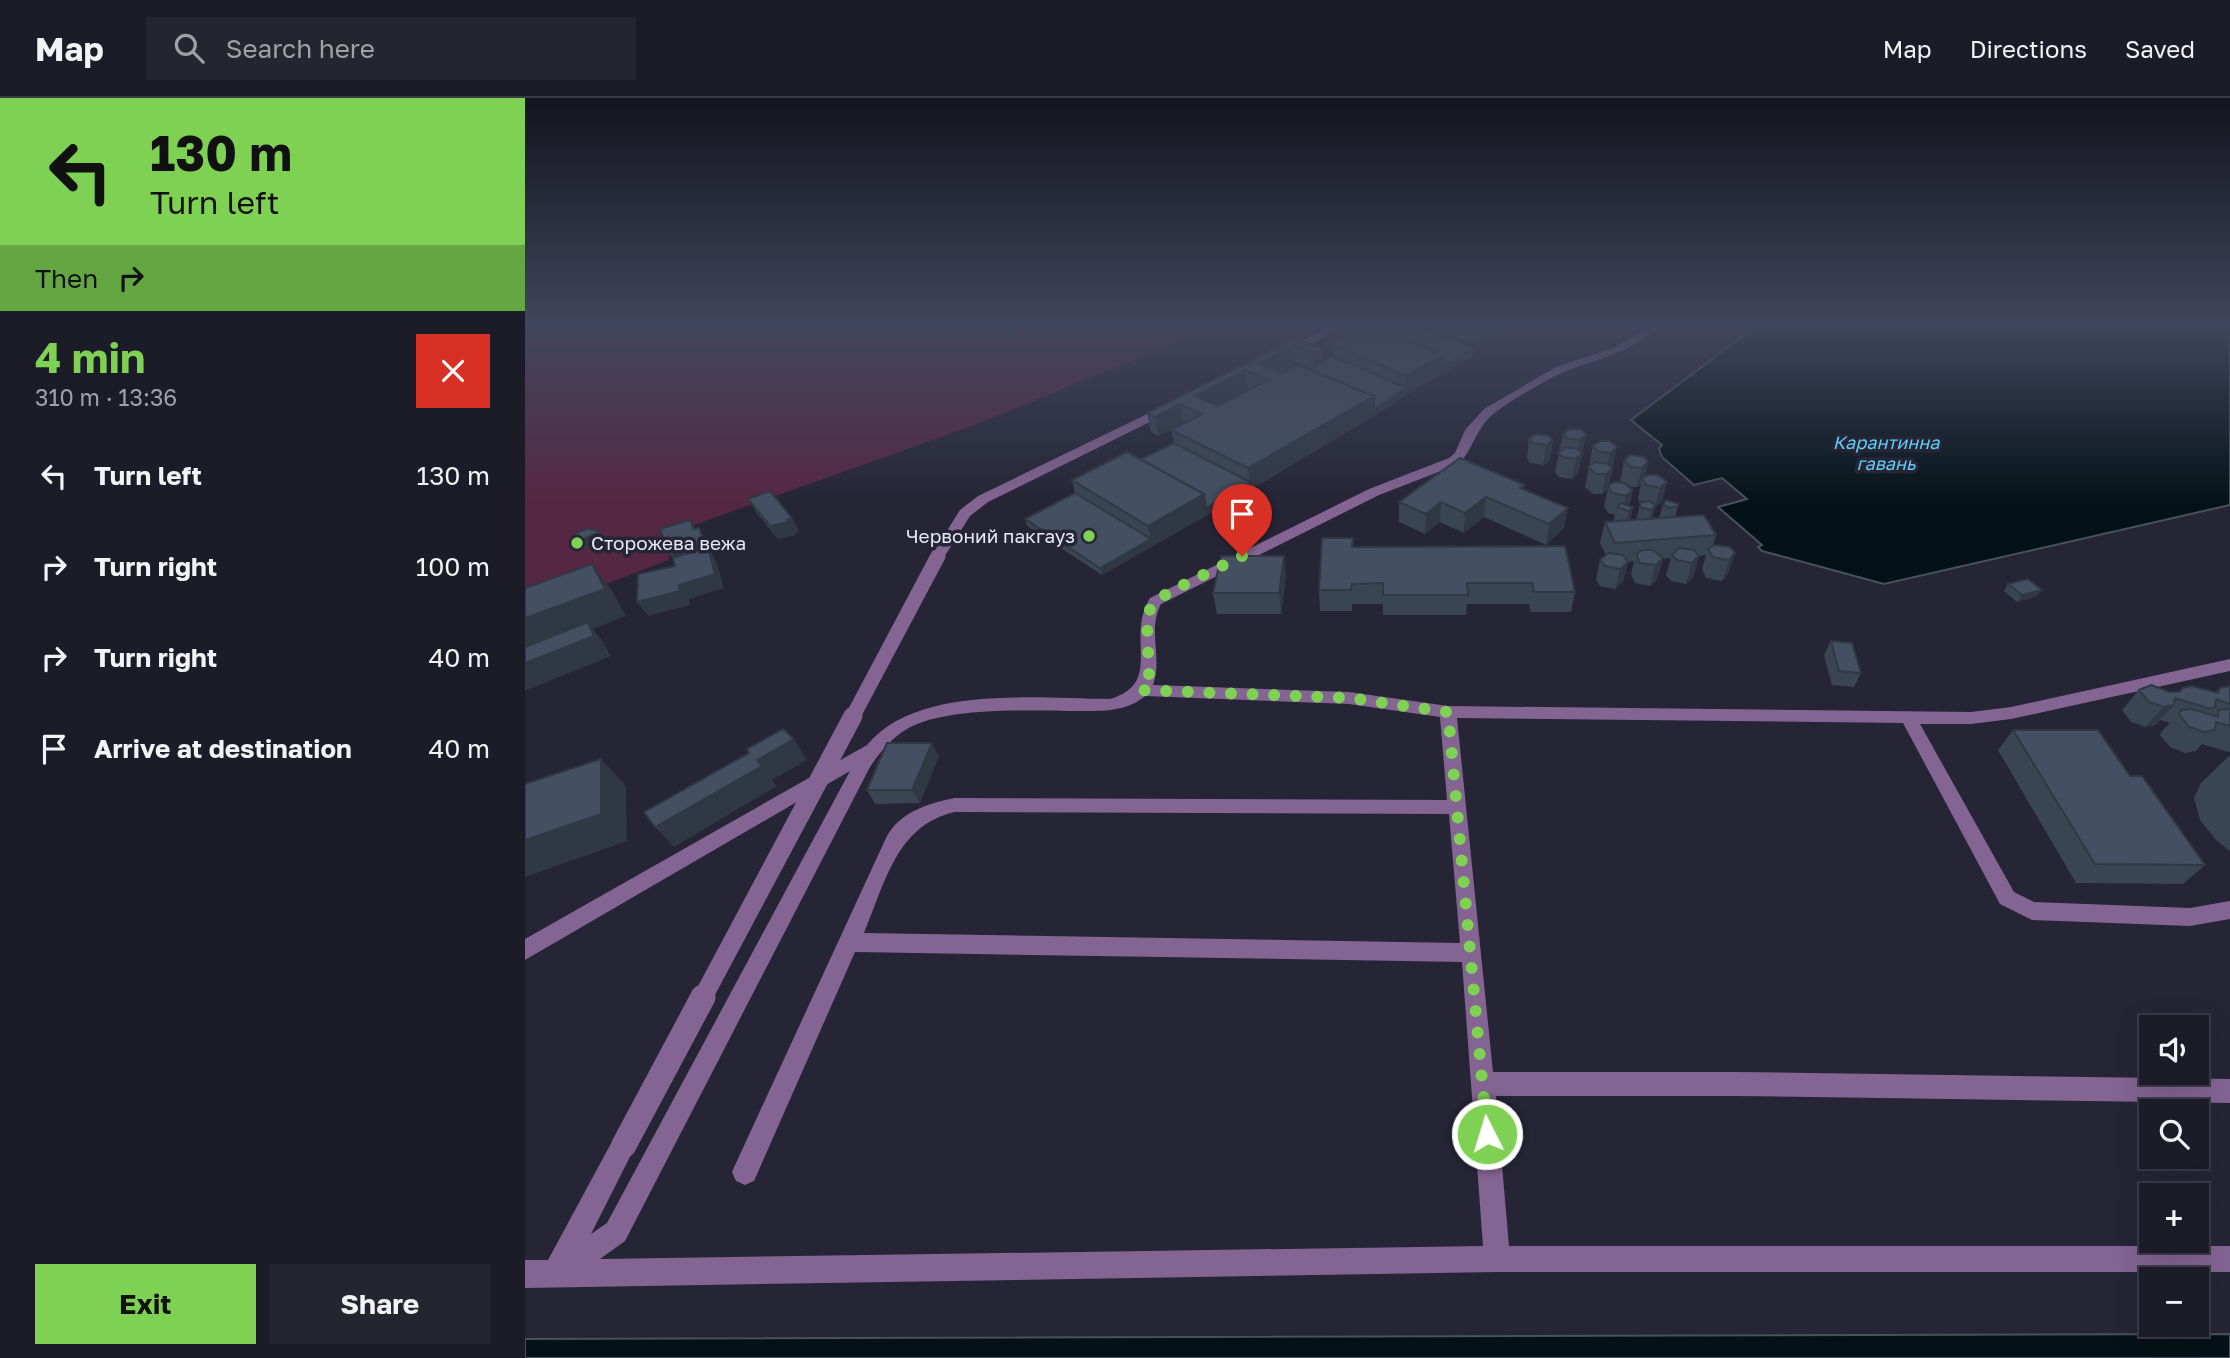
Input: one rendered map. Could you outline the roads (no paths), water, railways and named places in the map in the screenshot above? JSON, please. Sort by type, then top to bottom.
[{"type":"street","points":[[525,950],[874,748],[905,722],[939,710],[1109,705],[1127,701],[1141,690],[1149,675],[1148,613],[1162,597],[1374,492],[1454,461],[1461,454],[1469,433],[1488,412],[1532,386]]},
{"type":"street","points":[[555,1275],[932,568],[965,513],[983,499],[1031,473],[1181,401]]},
{"type":"street","points":[[1141,690],[1349,698],[1448,712],[1971,718],[2011,713],[2230,665]]},
{"type":"street","points":[[1448,712],[1459,807],[1497,1259]]},
{"type":"street","points":[[1908,717],[2007,898],[2018,905],[2032,911],[2190,917],[2230,910]]},
{"type":"street","points":[[555,1275],[616,1231],[874,748]]},
{"type":"street","points":[[745,1172],[896,838],[911,820],[933,809],[955,805],[1459,807]]},
{"type":"street","points":[[849,942],[1472,953]]},
{"type":"street","points":[[1483,1084],[1737,1084],[2230,1091]]},
{"type":"street","points":[[525,1274],[1497,1259],[2230,1259]]},
{"type":"water","name":"Карантинна гавань","points":[[1677,386],[2230,386],[2230,505],[1884,584],[1762,551],[1758,547],[1762,545],[1718,507],[1747,499],[1722,478],[1694,485],[1662,457],[1659,449],[1662,445],[1631,420]]},
{"type":"water","points":[[2139,1334],[2139,1337],[2209,1337],[2209,1334],[2230,1334],[2230,1358],[525,1358],[525,1339]]},
{"type":"place","name":"Червоний пакгауз","points":[[1089,536]]},
{"type":"place","name":"Сторожева вежа","points":[[577,543]]}]
